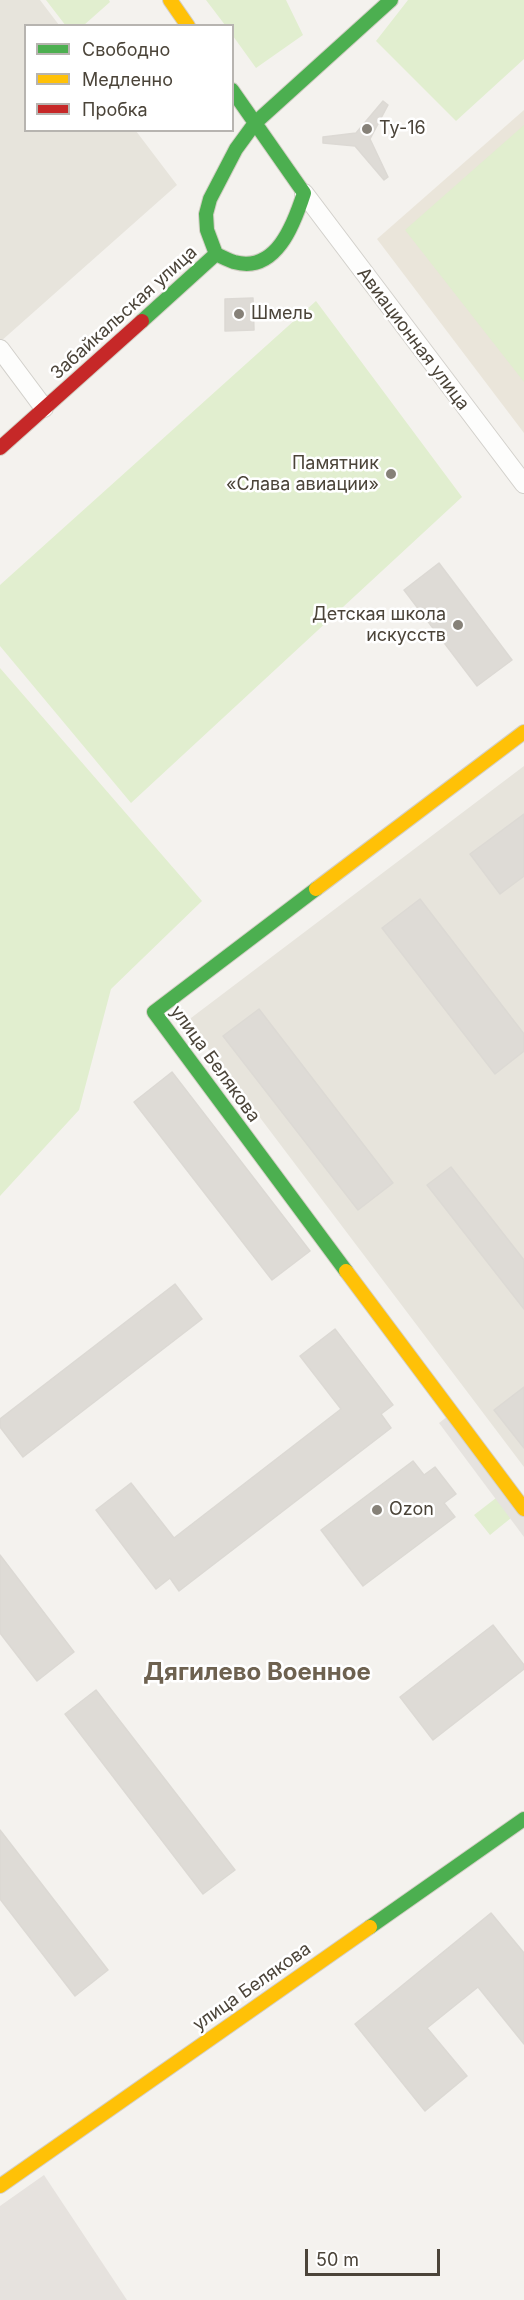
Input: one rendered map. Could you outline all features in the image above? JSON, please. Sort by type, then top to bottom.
[{"type":"street","points":[[170,0],[187,24]]},
{"type":"street","name":"Забайкальская улица","points":[[0,448],[216,254],[207,230],[206,214],[210,199],[236,149],[255,123],[391,0]]},
{"type":"street","name":"Авиационная улица","points":[[234,93],[304,193],[524,484]]},
{"type":"street","points":[[216,254],[227,261],[238,264],[261,261],[272,255],[283,244],[292,227],[304,193]]},
{"type":"street","points":[[0,349],[44,408]]},
{"type":"street","name":"улица Белякова","points":[[524,732],[154,1012],[524,1509]]},
{"type":"street","name":"улица Белякова","points":[[0,2186],[524,1819]]},
{"type":"shaded area","points":[[0,0],[40,0],[58,24],[24,24],[24,132],[137,132],[177,185],[0,342]]},
{"type":"shaded area","points":[[524,110],[524,433],[377,239]]},
{"type":"shaded area","points":[[524,766],[524,1467],[187,1021]]},
{"type":"shaded area","points":[[452,1413],[524,1509],[524,1537],[439,1423]]},
{"type":"shaded area","points":[[44,2175],[127,2300],[0,2300],[0,2206]]},
{"type":"green space","points":[[46,0],[109,0],[110,2],[85,24],[64,24]]},
{"type":"green space","points":[[206,0],[286,0],[303,35],[256,68],[234,37],[234,24],[224,24]]},
{"type":"green space","points":[[408,0],[524,0],[524,59],[456,121],[376,41]]},
{"type":"green space","points":[[524,125],[524,382],[405,230]]},
{"type":"green space","points":[[316,301],[462,497],[131,803],[0,646],[0,585]]},
{"type":"green space","points":[[0,668],[202,901],[111,989],[79,1110],[0,1196]]},
{"type":"green space","points":[[496,1498],[511,1518],[490,1535],[474,1515]]},
{"type":"building","points":[[383,101],[388,105],[370,139],[388,177],[384,180],[355,146],[323,143],[323,137],[356,133]]},
{"type":"building","name":"Шмель","points":[[253,298],[254,330],[225,331],[225,299]]},
{"type":"building","name":"Детская школа искусств","points":[[439,563],[512,660],[477,686],[404,590]]},
{"type":"building","points":[[524,814],[524,876],[500,894],[470,854]]},
{"type":"building","points":[[420,899],[524,1034],[524,1051],[495,1074],[382,928]]},
{"type":"building","points":[[259,1009],[393,1183],[358,1210],[223,1036]]},
{"type":"building","points":[[172,1072],[310,1251],[272,1280],[134,1102]]},
{"type":"building","points":[[451,1167],[524,1260],[524,1309],[427,1185]]},
{"type":"building","points":[[175,1284],[202,1319],[23,1457],[0,1427],[0,1419]]},
{"type":"building","points":[[335,1329],[393,1405],[381,1414],[391,1428],[179,1591],[170,1578],[156,1589],[96,1510],[131,1483],[174,1538],[341,1409],[300,1356]]},
{"type":"building","points":[[524,1387],[524,1448],[494,1410]]},
{"type":"building","points":[[413,1461],[424,1475],[435,1467],[456,1494],[444,1503],[455,1517],[363,1586],[321,1530]]},
{"type":"building","points":[[0,1555],[74,1652],[37,1681],[0,1633]]},
{"type":"building","points":[[493,1625],[524,1665],[524,1669],[433,1740],[400,1697]]},
{"type":"building","points":[[96,1690],[235,1870],[203,1894],[65,1714]]},
{"type":"building","points":[[0,1830],[108,1970],[75,1996],[0,1899]]},
{"type":"building","points":[[491,1913],[524,1953],[524,2044],[478,1987],[427,2028],[467,2076],[425,2111],[355,2024]]},
{"type":"traffic: fast","points":[[216,254],[207,230],[206,214],[210,199],[236,149],[255,123],[391,0]]},
{"type":"traffic: fast","points":[[216,254],[234,262],[249,264],[261,261],[272,254],[289,232],[304,193],[234,93]]},
{"type":"traffic: fast","points":[[142,321],[216,254]]},
{"type":"traffic: fast","points":[[316,889],[154,1012],[346,1271]]},
{"type":"traffic: fast","points":[[370,1927],[524,1819]]},
{"type":"traffic: slow","points":[[170,0],[187,24]]},
{"type":"traffic: slow","points":[[316,889],[524,732]]},
{"type":"traffic: slow","points":[[346,1271],[524,1509]]},
{"type":"traffic: slow","points":[[0,2186],[370,1927]]},
{"type":"traffic: jam","points":[[0,448],[142,321]]},
{"type":"place","name":"Ту-16","points":[[367,129]]},
{"type":"place","name":"Шмель","points":[[239,314]]},
{"type":"place","name":"Памятник «Слава авиации»","points":[[391,474]]},
{"type":"place","name":"Детская школа искусств","points":[[458,625]]},
{"type":"place","name":"Ozon","points":[[377,1510]]},
{"type":"district","name":"Дягилево Военное","points":[[257,1673]]}]
